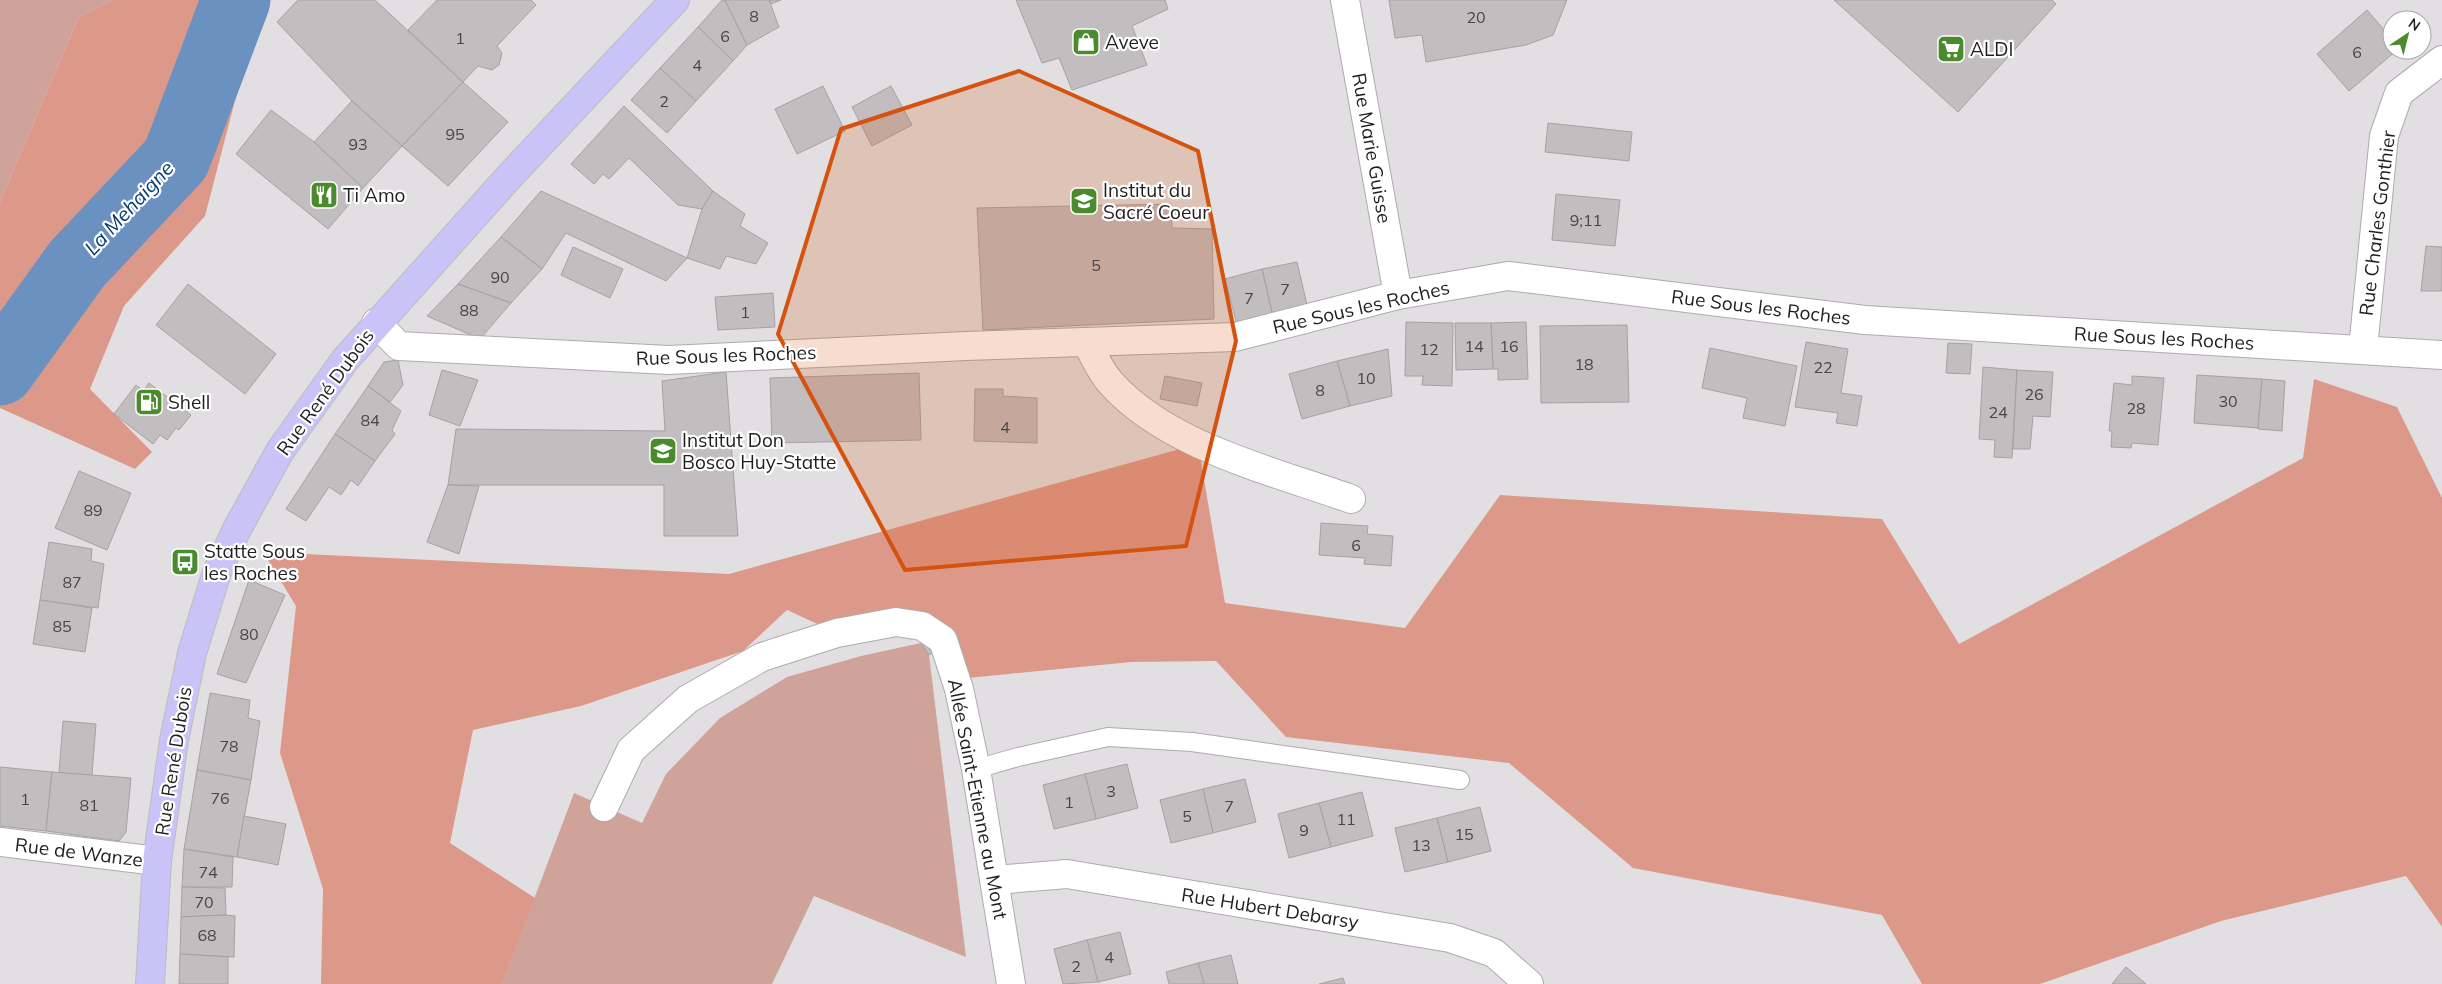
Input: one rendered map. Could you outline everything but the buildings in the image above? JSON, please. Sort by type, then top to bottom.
[{"type":"main road","name":"Rue René Dubois","points":[[150,984],[157,861],[174,740],[192,653],[217,572],[238,529],[280,451],[314,400],[376,323],[675,0]]},
{"type":"street","name":"Rue Marie Guisse","points":[[1345,0],[1398,296]]},
{"type":"street","name":"Rue Charles Gonthier","points":[[2362,349],[2384,136],[2399,93],[2442,60]]},
{"type":"street","name":"Rue Sous les Roches","points":[[376,323],[399,346],[669,360],[1235,337],[1398,296],[1508,276],[1865,320],[2442,355]]},
{"type":"street","points":[[1086,342],[1109,381],[1149,417],[1198,444],[1351,499]]},
{"type":"street","name":"Allée Saint-Etienne au Mont","points":[[604,807],[631,750],[688,699],[762,657],[836,633],[896,622],[922,626],[943,640],[959,689],[996,880],[1012,984]]},
{"type":"street","name":"Rue de Wanze","points":[[0,842],[157,861]]},
{"type":"street","name":"Rue Hubert Debarsy","points":[[996,880],[1067,874],[1450,938],[1494,953],[1529,984]]},
{"type":"lane","points":[[976,769],[1018,757],[1108,737],[1192,742],[1460,780]]},
{"type":"highlighted area","points":[[1019,71],[1198,151],[1236,341],[1186,546],[905,570],[778,334],[841,129]]},
{"type":"shaded area","points":[[0,0],[113,0],[79,17],[0,202]]},
{"type":"shaded area","points":[[113,0],[258,0],[251,39],[205,216],[124,306],[90,389],[152,452],[135,469],[0,408],[0,202],[79,17]]},
{"type":"shaded area","points":[[2314,379],[2397,407],[2442,498],[2442,927],[2406,876],[2221,921],[2040,984],[1922,984],[1882,915],[1633,868],[1509,763],[1286,737],[1216,661],[1131,662],[968,678],[933,633],[837,633],[787,610],[743,651],[581,706],[473,730],[450,843],[535,898],[502,984],[321,984],[323,889],[280,753],[296,606],[263,552],[729,574],[1198,444],[1225,603],[1405,628],[1500,495],[1882,519],[1959,644],[2303,458]]},
{"type":"shaded area","points":[[921,643],[929,655],[966,957],[814,896],[772,984],[502,984],[574,793],[642,823],[666,774],[720,718],[787,677],[861,656]]},
{"type":"waterway","name":"La Mehaigne","points":[[0,371],[77,264],[176,159],[236,0]]},
{"type":"place","name":"Aveve","points":[[1086,42]]},
{"type":"place","name":"ALDI","points":[[1951,49]]},
{"type":"place","name":"Ti Amo","points":[[324,195]]},
{"type":"place","name":"Institut du Sacré Coeur","points":[[1084,201]]},
{"type":"place","name":"Shell","points":[[149,402]]},
{"type":"place","name":"Institut Don Bosco Huy-Statte","points":[[663,451]]},
{"type":"place","name":"Statte Sous les Roches","points":[[185,562]]}]
